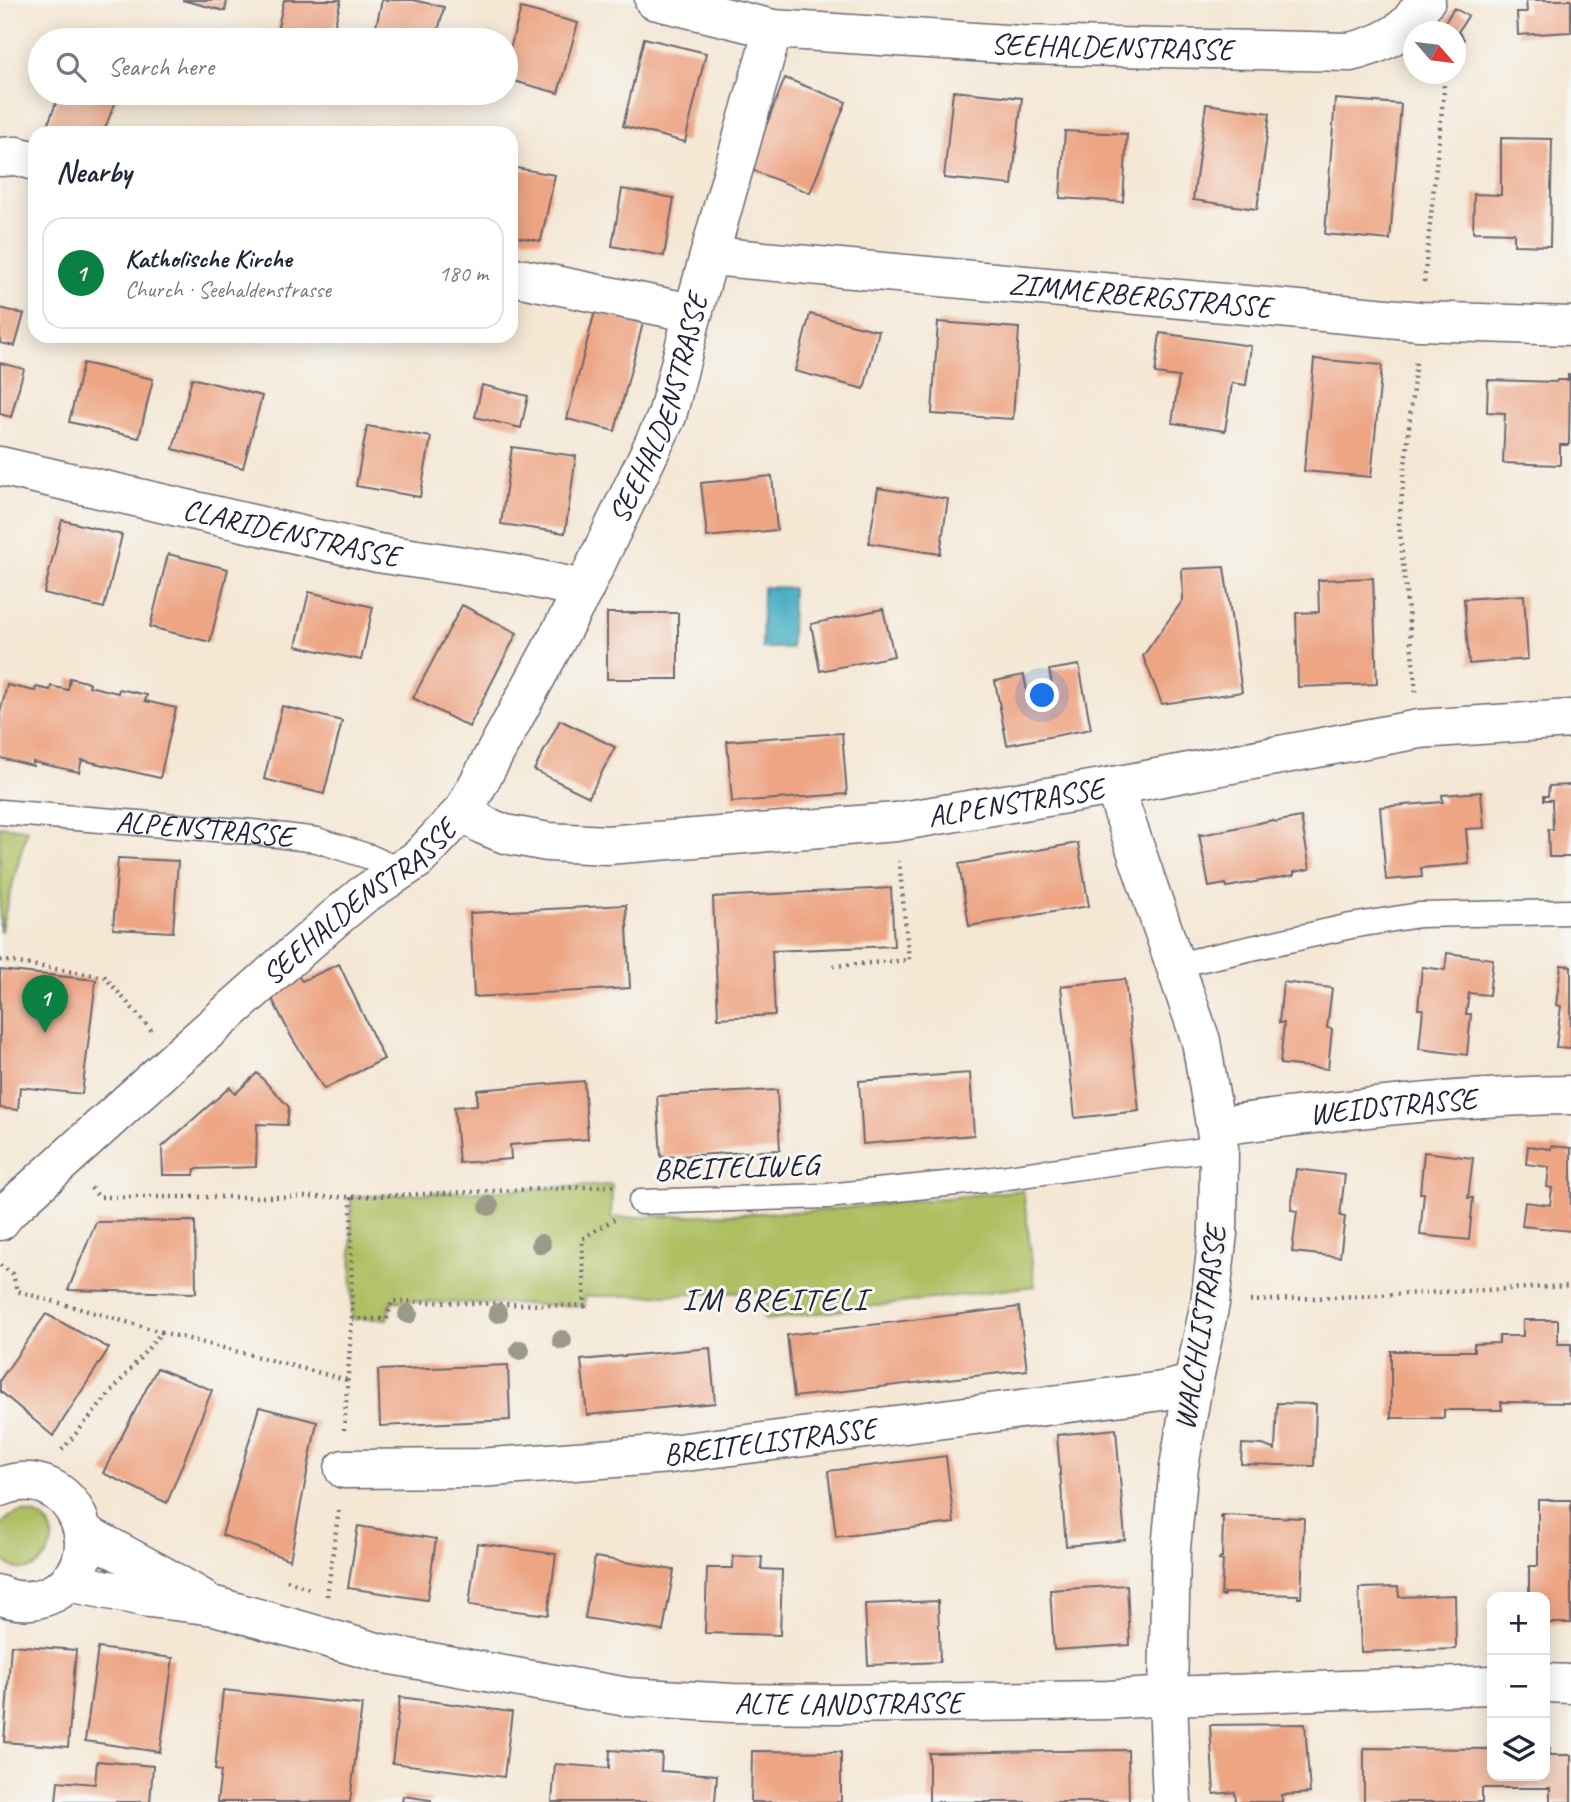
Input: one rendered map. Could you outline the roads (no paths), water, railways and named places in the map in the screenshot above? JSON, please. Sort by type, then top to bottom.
[{"type":"street","points":[[654,0],[774,29]]},
{"type":"street","name":"SEEHALDENSTRASSE","points":[[0,1221],[65,1158],[344,911],[363,895],[418,859],[464,810],[584,589],[667,416],[693,313],[774,29],[1021,45],[1350,52],[1368,48],[1390,38],[1409,23],[1426,0]]},
{"type":"street","points":[[0,157],[17,156],[28,159]]},
{"type":"street","name":"ZIMMERBERGSTRASSE","points":[[710,256],[1420,321],[1571,326]]},
{"type":"street","points":[[518,277],[693,313]]},
{"type":"street","name":"CLARIDENSTRASSE","points":[[0,466],[378,553],[503,572],[584,589]]},
{"type":"street","name":"ALPENSTRASSE","points":[[464,810],[483,825],[505,834],[548,842],[607,845],[895,822],[1114,786],[1419,729],[1571,719]]},
{"type":"street","name":"WALCHLISTRASSE","points":[[1114,786],[1201,1041],[1218,1137],[1218,1233],[1210,1303],[1179,1467],[1171,1548],[1168,1696],[1172,1802]]},
{"type":"street","name":"WEIDSTRASSE","points":[[1218,1137],[1347,1110],[1443,1101],[1571,1095]]},
{"type":"street","name":"BREITELISTRASSE","points":[[344,1469],[479,1468],[670,1454],[1163,1391],[1193,1384]]},
{"type":"street","points":[[0,1595],[23,1601],[55,1593],[68,1582],[78,1568],[83,1551],[80,1519],[72,1505],[61,1494],[48,1486],[33,1482],[1,1485]]},
{"type":"street","name":"ALTE LANDSTRASSE","points":[[83,1534],[215,1606]]},
{"type":"street","name":"ALTE LANDSTRASSE","points":[[68,1582],[149,1598],[215,1606],[380,1653],[627,1697],[732,1703],[837,1704],[1108,1700],[1487,1685]]},
{"type":"street","points":[[1550,1683],[1571,1684]]},
{"type":"lane","name":"ALPENSTRASSE","points":[[0,811],[317,840],[370,857],[401,872]]},
{"type":"lane","points":[[1176,965],[1351,926],[1419,915],[1571,912]]},
{"type":"lane","name":"BREITELIWEG","points":[[642,1202],[827,1196],[986,1180],[1218,1137]]},
{"type":"water","points":[[763,587],[792,588],[791,648],[762,648]]},
{"type":"place","name":"Katholische Kirche","points":[[45,1033]]},
{"type":"district","name":"IM BREITELI","points":[[775,1299]]}]
